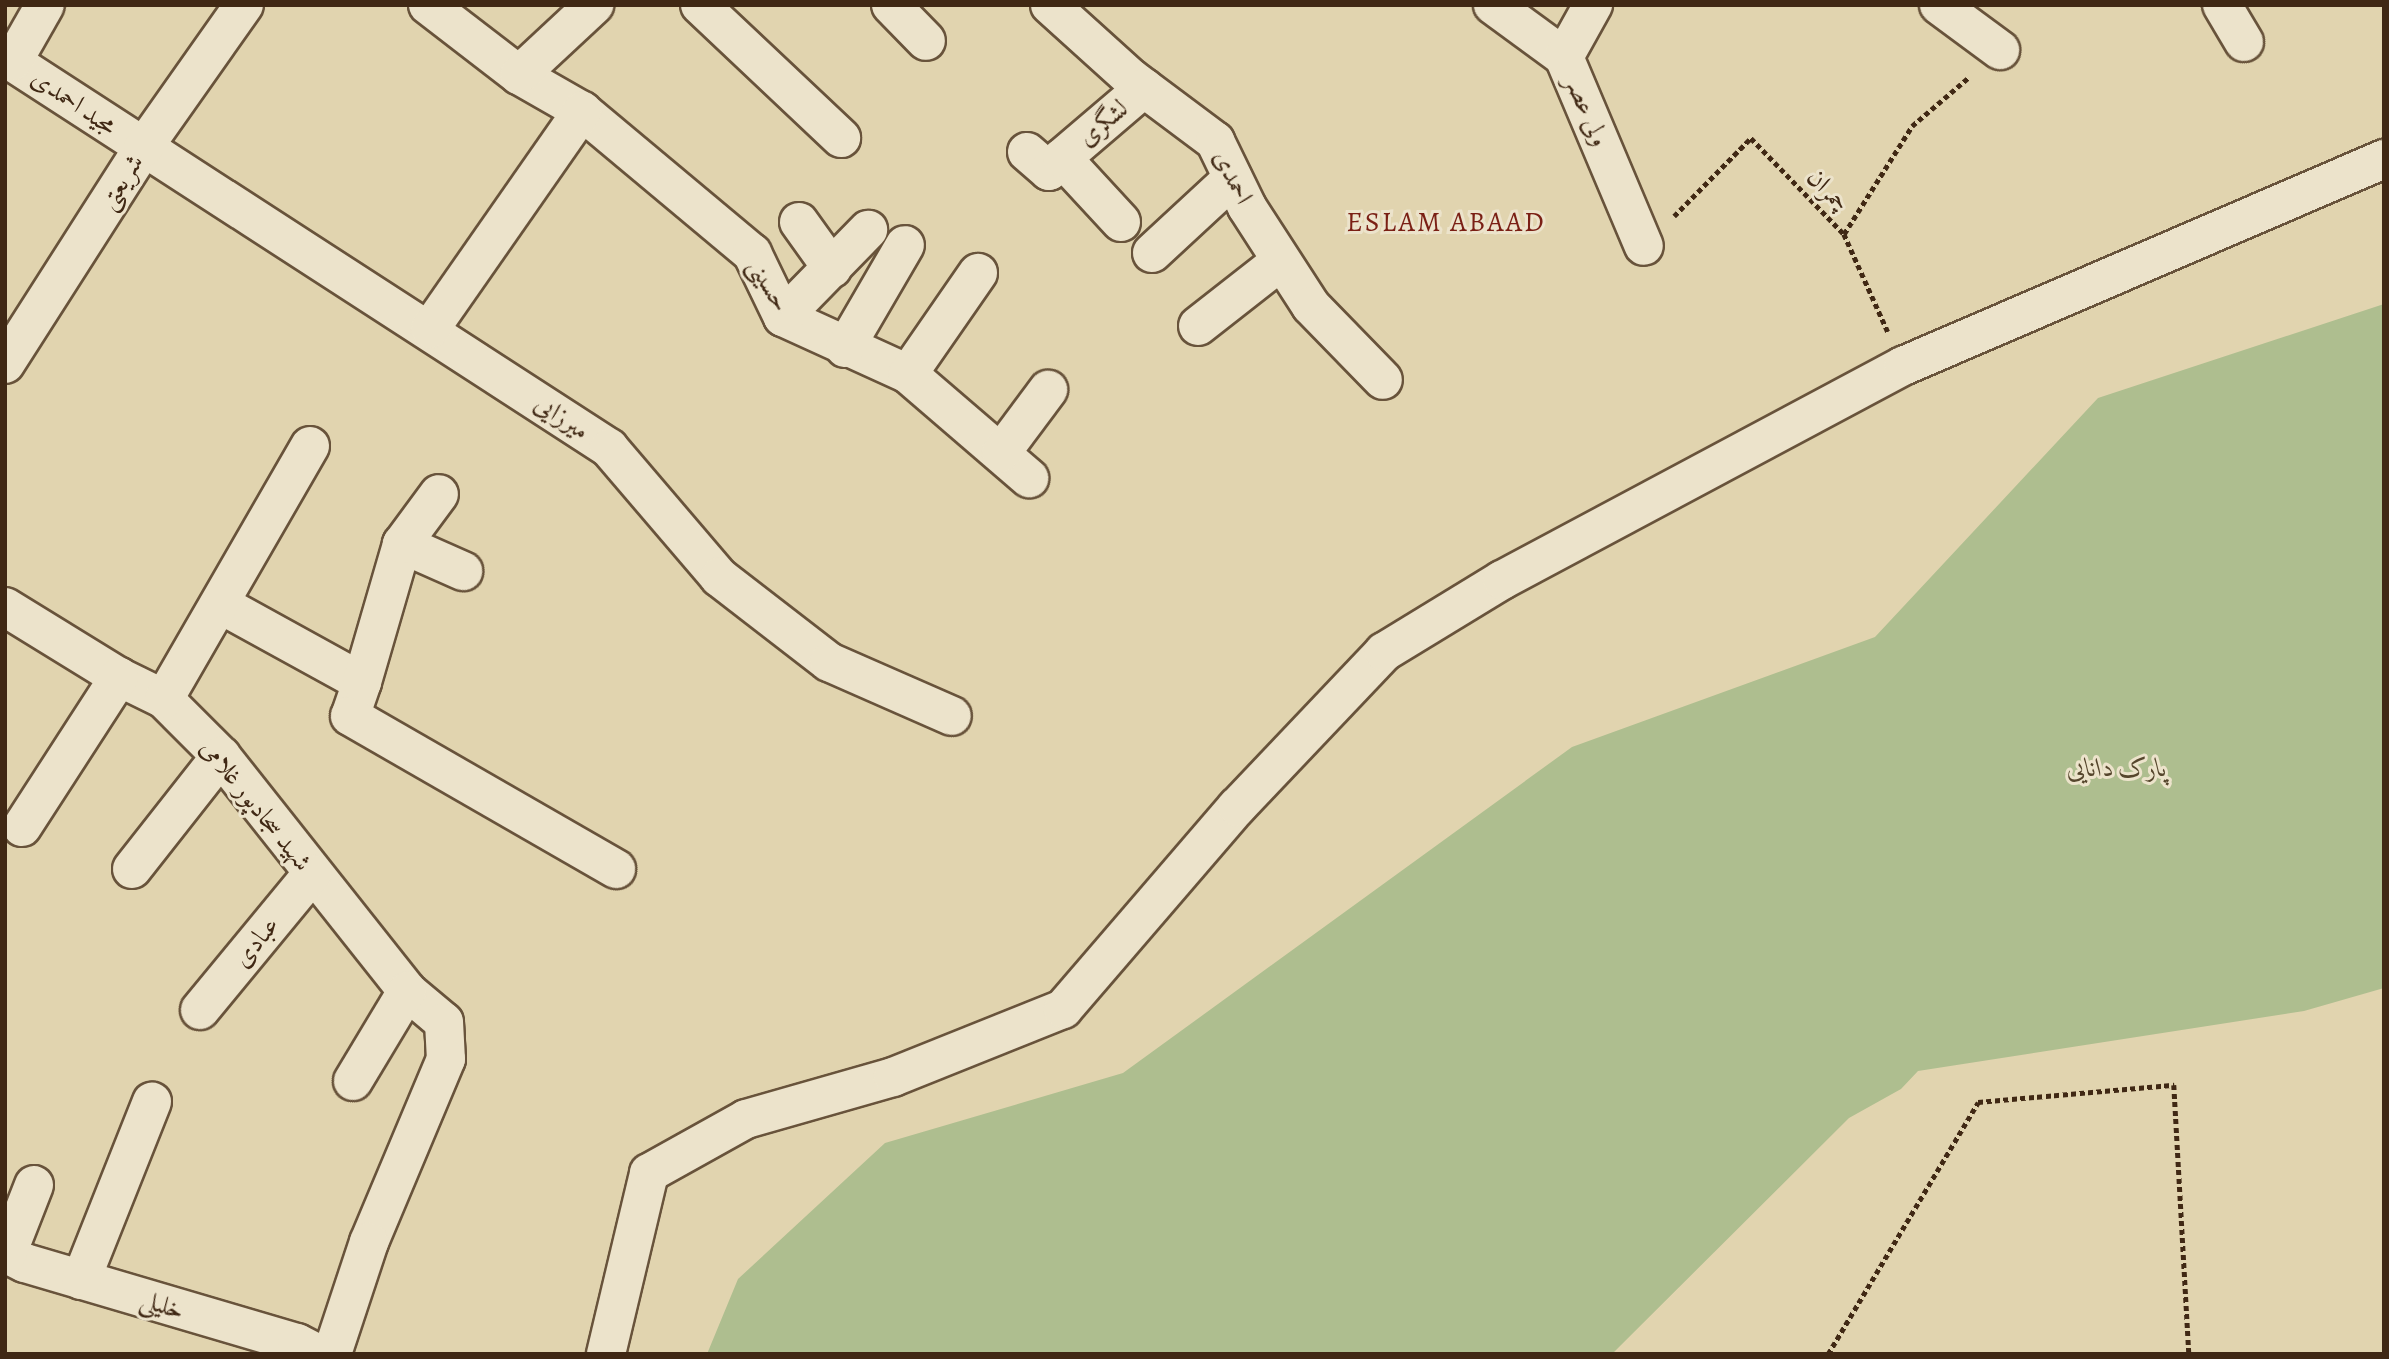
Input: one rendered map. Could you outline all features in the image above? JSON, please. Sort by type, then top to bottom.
[{"type":"street","points":[[9,59],[45,5]]},
{"type":"street","name":"شریعتی","points":[[5,364],[143,148],[244,5]]},
{"type":"street","name":"حسینی","points":[[428,5],[519,75],[583,111],[751,253],[783,317],[845,348],[908,374],[1015,466],[1048,390]]},
{"type":"street","points":[[519,75],[594,5]]},
{"type":"street","points":[[700,5],[841,138]]},
{"type":"street","points":[[891,5],[926,41]]},
{"type":"street","name":"احمدی","points":[[1050,5],[1144,88],[1215,141],[1281,261],[1311,306],[1383,380]]},
{"type":"street","name":"ولی عصر","points":[[1493,5],[1564,57],[1644,246]]},
{"type":"street","points":[[1564,57],[1594,5]]},
{"type":"street","points":[[1939,5],[2000,50]]},
{"type":"street","points":[[2222,5],[2244,42]]},
{"type":"street","name":"مجید احمدی","points":[[9,59],[143,148]]},
{"type":"street","name":"لشگری","points":[[1121,222],[1044,155],[1144,88]]},
{"type":"street","points":[[430,329],[583,111]]},
{"type":"street","name":"میرزایی","points":[[143,148],[430,329],[609,448],[719,577],[829,662],[952,716]]},
{"type":"street","points":[[606,1354],[649,1173],[746,1119],[893,1077],[1063,1009],[1237,807],[1384,652],[1502,580],[1903,366],[2384,159]]},
{"type":"street","points":[[1152,253],[1233,178]]},
{"type":"street","points":[[799,222],[832,268]]},
{"type":"street","points":[[783,317],[869,230]]},
{"type":"street","points":[[845,348],[905,245]]},
{"type":"street","points":[[1198,326],[1281,261]]},
{"type":"street","points":[[908,374],[978,273]]},
{"type":"street","points":[[164,699],[310,446]]},
{"type":"street","points":[[439,494],[402,544],[350,716],[617,869]]},
{"type":"street","points":[[402,544],[463,571]]},
{"type":"street","points":[[220,604],[362,682]]},
{"type":"street","name":"شهید سجادپور غلامی","points":[[5,607],[119,677],[164,699],[221,756],[407,991],[444,1022],[446,1059],[369,1242],[332,1354]]},
{"type":"street","points":[[22,827],[119,677]]},
{"type":"street","points":[[132,869],[221,756]]},
{"type":"street","name":"عبادی","points":[[200,1010],[312,874]]},
{"type":"street","points":[[353,1081],[407,991]]},
{"type":"street","points":[[81,1280],[152,1102]]},
{"type":"street","points":[[6,1254],[34,1185]]},
{"type":"street","name":"خلیلی","points":[[6,1254],[81,1280],[297,1343],[318,1354]]},
{"type":"path","name":"چمران","points":[[1644,246],[1751,138],[1844,233],[1912,126],[2000,50]]},
{"type":"path","points":[[1844,233],[1903,366]]},
{"type":"path","points":[[1828,1354],[1978,1102],[2174,1085],[2189,1354]]},
{"type":"green space","name":"پارک دانایی","points":[[2384,304],[2384,988],[2304,1011],[1918,1071],[1901,1089],[1849,1118],[1612,1354],[707,1354],[738,1279],[885,1143],[1123,1073],[1572,747],[1875,637],[2098,398]]},
{"type":"district","name":"ESLAM ABAAD","points":[[1446,222]]}]
